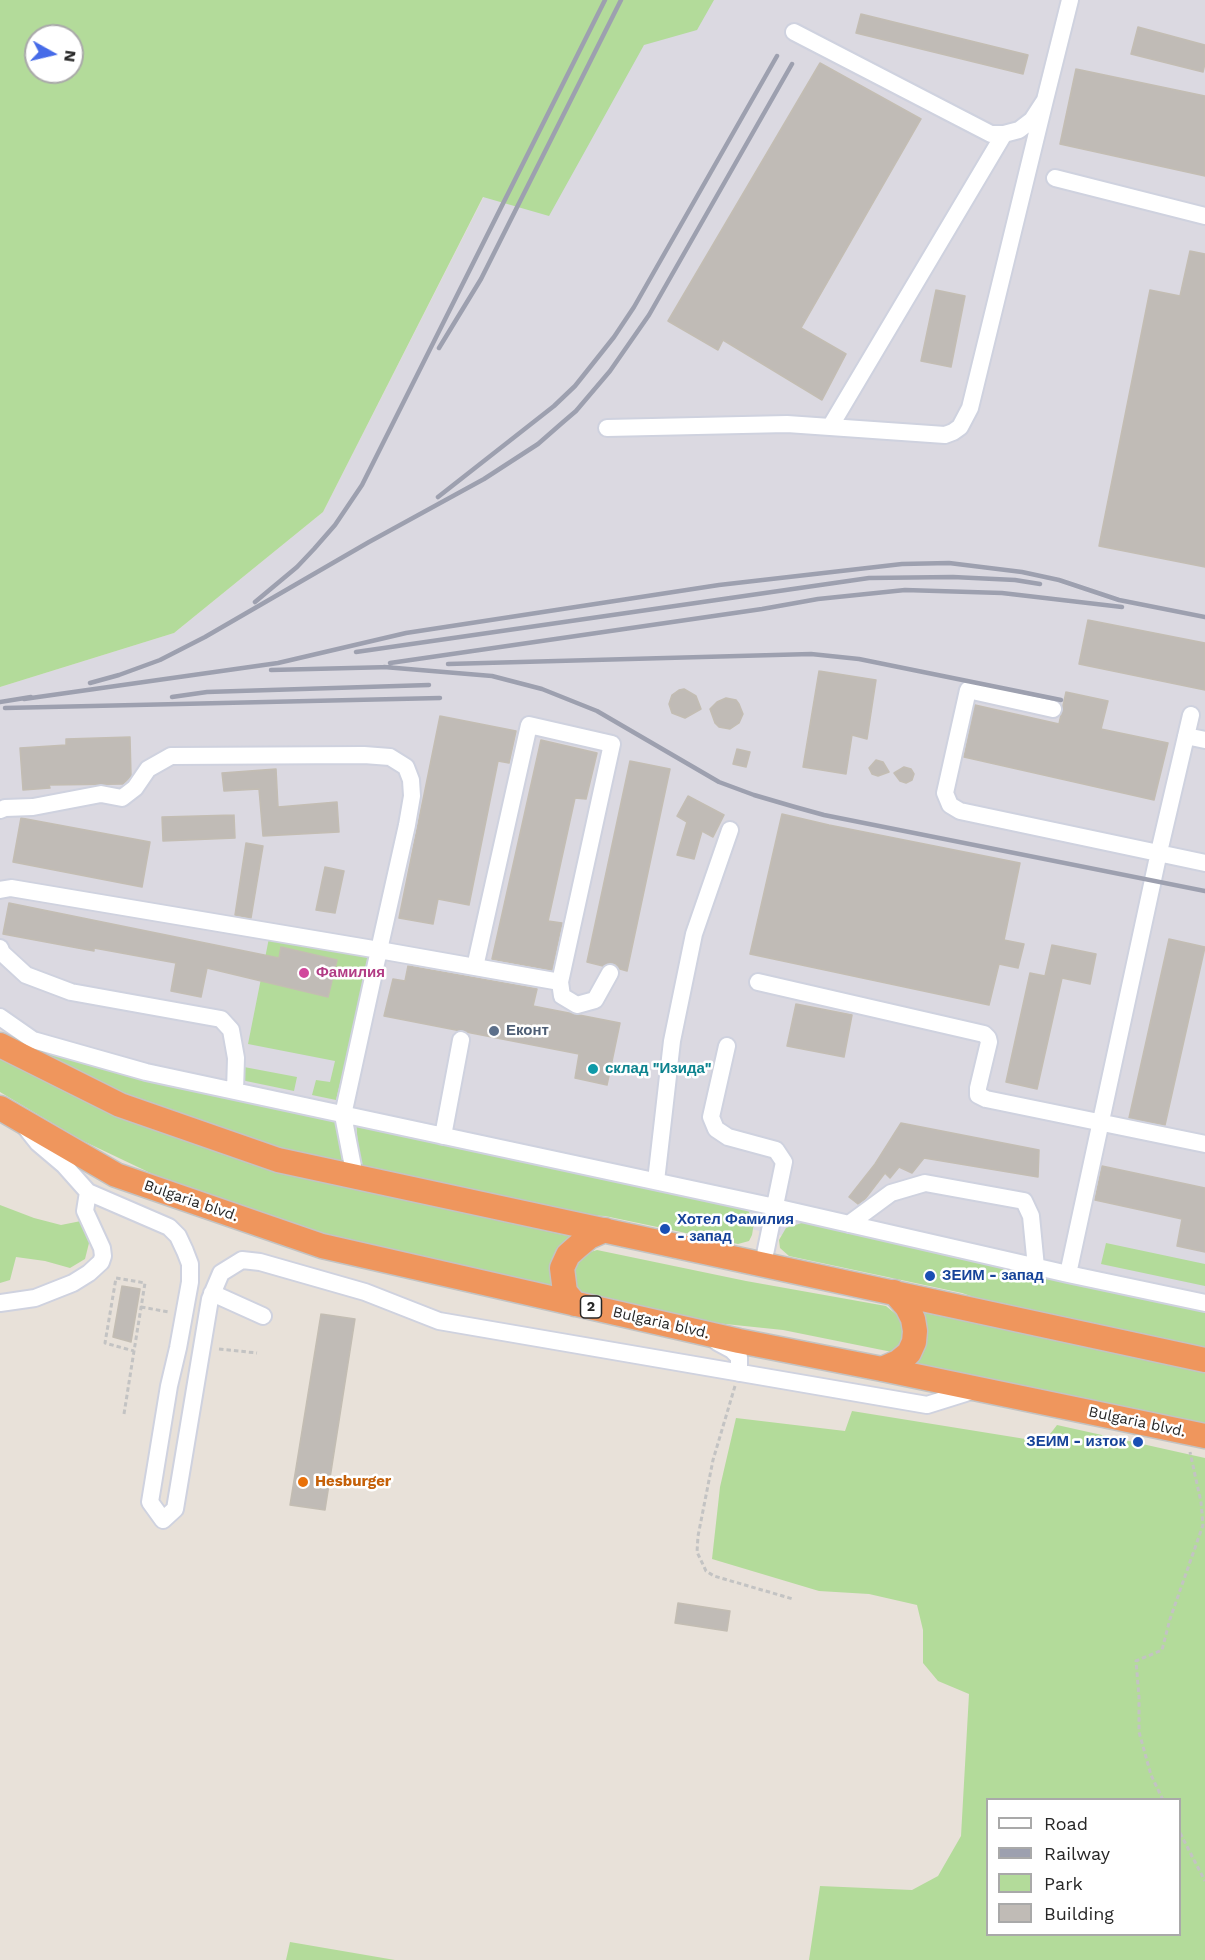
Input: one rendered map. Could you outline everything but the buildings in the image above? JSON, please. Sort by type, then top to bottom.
[{"type":"highway","points":[[0,1045],[120,1105],[278,1160],[1205,1360]]},
{"type":"highway","name":"Bulgaria blvd.","points":[[9,1113],[116,1175],[322,1246],[695,1331],[1195,1434]]},
{"type":"highway","points":[[575,1304],[565,1292],[562,1268],[568,1255],[576,1247],[589,1237],[605,1230]]},
{"type":"highway","points":[[882,1369],[898,1362],[909,1353],[914,1342],[913,1319],[907,1307],[894,1293]]},
{"type":"street","points":[[607,428],[787,424],[945,435],[960,427],[970,408],[1070,0]]},
{"type":"street","points":[[794,32],[991,134],[1004,134],[1019,130],[1032,120],[1045,100]]},
{"type":"street","points":[[830,427],[1004,134]]},
{"type":"street","points":[[1055,178],[1205,216]]},
{"type":"street","points":[[1053,709],[968,690],[945,793],[950,805],[960,811],[1205,862]]},
{"type":"street","points":[[1068,1274],[1159,852],[1191,715]]},
{"type":"street","points":[[476,967],[529,724],[612,744],[560,982],[562,996],[577,1005],[596,1000],[610,973]]},
{"type":"street","points":[[1186,736],[1205,740]]},
{"type":"street","points":[[0,810],[33,807],[101,794],[122,798],[135,788],[148,769],[171,756],[364,755],[390,757],[406,767],[411,780],[412,796],[344,1115],[355,1177]]},
{"type":"street","points":[[656,1181],[672,1041],[694,934],[730,830]]},
{"type":"street","points":[[0,890],[11,888],[560,982]]},
{"type":"street","points":[[0,948],[2,953],[26,975],[71,992],[221,1019],[231,1030],[236,1058],[235,1091]]},
{"type":"street","points":[[758,982],[984,1034],[989,1042],[978,1095],[986,1100],[1205,1144]]},
{"type":"street","points":[[0,1017],[33,1040],[146,1072],[656,1181],[1205,1303]]},
{"type":"street","points":[[443,1136],[462,1040]]},
{"type":"street","points":[[728,1046],[711,1117],[716,1129],[728,1137],[776,1150],[784,1162],[763,1264]]},
{"type":"street","points":[[9,1113],[38,1143],[64,1165],[88,1192],[169,1227],[178,1236],[190,1264],[190,1282],[169,1386],[150,1502],[163,1520],[175,1509],[212,1293],[220,1273],[242,1260],[260,1262],[365,1292],[439,1321],[927,1405],[979,1389]]},
{"type":"street","points":[[849,1224],[891,1193],[925,1183],[1024,1201],[1031,1216],[1036,1267]]},
{"type":"street","points":[[0,1303],[35,1298],[74,1283],[101,1262],[102,1248],[85,1211],[88,1192]]},
{"type":"street","points":[[212,1293],[263,1316]]},
{"type":"street","points":[[695,1331],[732,1350],[739,1358],[739,1373]]},
{"type":"path","points":[[124,1414],[145,1283],[116,1278],[105,1343],[134,1351]]},
{"type":"path","points":[[202,1347],[257,1353]]},
{"type":"path","points":[[739,1373],[713,1460],[697,1552],[706,1571],[714,1576],[793,1599]]},
{"type":"path","points":[[1162,1798],[1151,1775],[1139,1732],[1136,1661],[1162,1650],[1170,1619],[1203,1524],[1197,1481],[1195,1434]]},
{"type":"path","points":[[1181,1837],[1205,1881]]},
{"type":"shaded area","points":[[584,0],[1205,0],[1205,1327],[505,1176],[210,1108],[0,1020],[0,687],[174,633],[323,512]]},
{"type":"green space","points":[[0,0],[714,0],[697,30],[644,45],[549,216],[483,197],[323,512],[174,633],[0,687]]},
{"type":"green space","points":[[269,938],[371,956],[336,1100],[312,1095],[316,1080],[330,1082],[335,1061],[248,1044]]},
{"type":"green space","points":[[34,1051],[174,1079],[334,1117],[347,1158],[339,1166],[275,1151],[137,1100]]},
{"type":"green space","points":[[0,1053],[329,1183],[573,1237],[556,1291],[357,1246],[184,1189],[79,1139],[0,1092]]},
{"type":"green space","points":[[244,1067],[297,1077],[294,1091],[241,1080]]},
{"type":"green space","points":[[356,1120],[748,1210],[754,1223],[752,1235],[749,1241],[738,1244],[605,1216],[547,1213],[360,1170]]},
{"type":"green space","points":[[0,1205],[61,1225],[81,1221],[90,1239],[85,1259],[70,1268],[45,1261],[16,1257],[10,1280],[0,1283]]},
{"type":"green space","points":[[808,1221],[1205,1312],[1205,1351],[1015,1311],[962,1293],[789,1256],[780,1248],[779,1240],[786,1228]]},
{"type":"green space","points":[[1106,1243],[1205,1264],[1205,1286],[1101,1264]]},
{"type":"green space","points":[[597,1250],[746,1281],[886,1306],[903,1320],[903,1344],[892,1352],[783,1330],[706,1322],[582,1294],[573,1285],[570,1269],[581,1255]]},
{"type":"green space","points":[[920,1312],[1205,1371],[1205,1427],[908,1364]]},
{"type":"green space","points":[[852,1411],[1044,1442],[1057,1425],[1205,1458],[1205,1960],[809,1960],[820,1886],[912,1890],[938,1876],[961,1836],[969,1694],[938,1681],[923,1663],[923,1630],[917,1605],[869,1594],[819,1591],[712,1559],[720,1487],[736,1418],[845,1431]]},
{"type":"green space","points":[[290,1942],[395,1960],[286,1960]]},
{"type":"railway","points":[[255,602],[297,567],[314,549],[335,525],[362,485],[605,0]]},
{"type":"railway","points":[[439,348],[481,279],[621,0]]},
{"type":"railway","points":[[438,497],[554,406],[575,386],[614,337],[634,307],[777,56]]},
{"type":"railway","points":[[90,683],[160,660],[205,637],[369,542],[484,479],[538,444],[576,411],[610,371],[649,315],[792,64]]},
{"type":"railway","points":[[24,699],[278,663],[406,633],[719,585],[902,564],[949,563],[1022,572],[1059,580],[1119,600],[1205,617]]},
{"type":"railway","points":[[356,652],[869,578],[953,577],[1015,580],[1040,584]]},
{"type":"railway","points":[[390,663],[818,599],[905,590],[1002,593],[1122,607]]},
{"type":"railway","points":[[448,664],[811,654],[859,659],[1061,700]]},
{"type":"railway","points":[[384,667],[492,676],[542,689],[597,711],[719,782],[754,795],[824,815],[1205,891]]},
{"type":"railway","points":[[271,670],[391,667]]},
{"type":"railway","points":[[172,697],[207,692],[429,685]]},
{"type":"railway","points":[[0,702],[31,697]]},
{"type":"railway","points":[[5,708],[440,698]]},
{"type":"place","name":"Фамилия","points":[[304,973]]},
{"type":"place","name":"Еконт","points":[[494,1031]]},
{"type":"place","name":"склад \"Изида\"","points":[[593,1069]]},
{"type":"place","name":"Хотел Фамилия - запад","points":[[665,1229]]},
{"type":"place","name":"ЗЕИМ - запад","points":[[930,1276]]},
{"type":"place","name":"ЗЕИМ - изток","points":[[1138,1442]]},
{"type":"place","name":"Hesburger","points":[[303,1482]]}]
